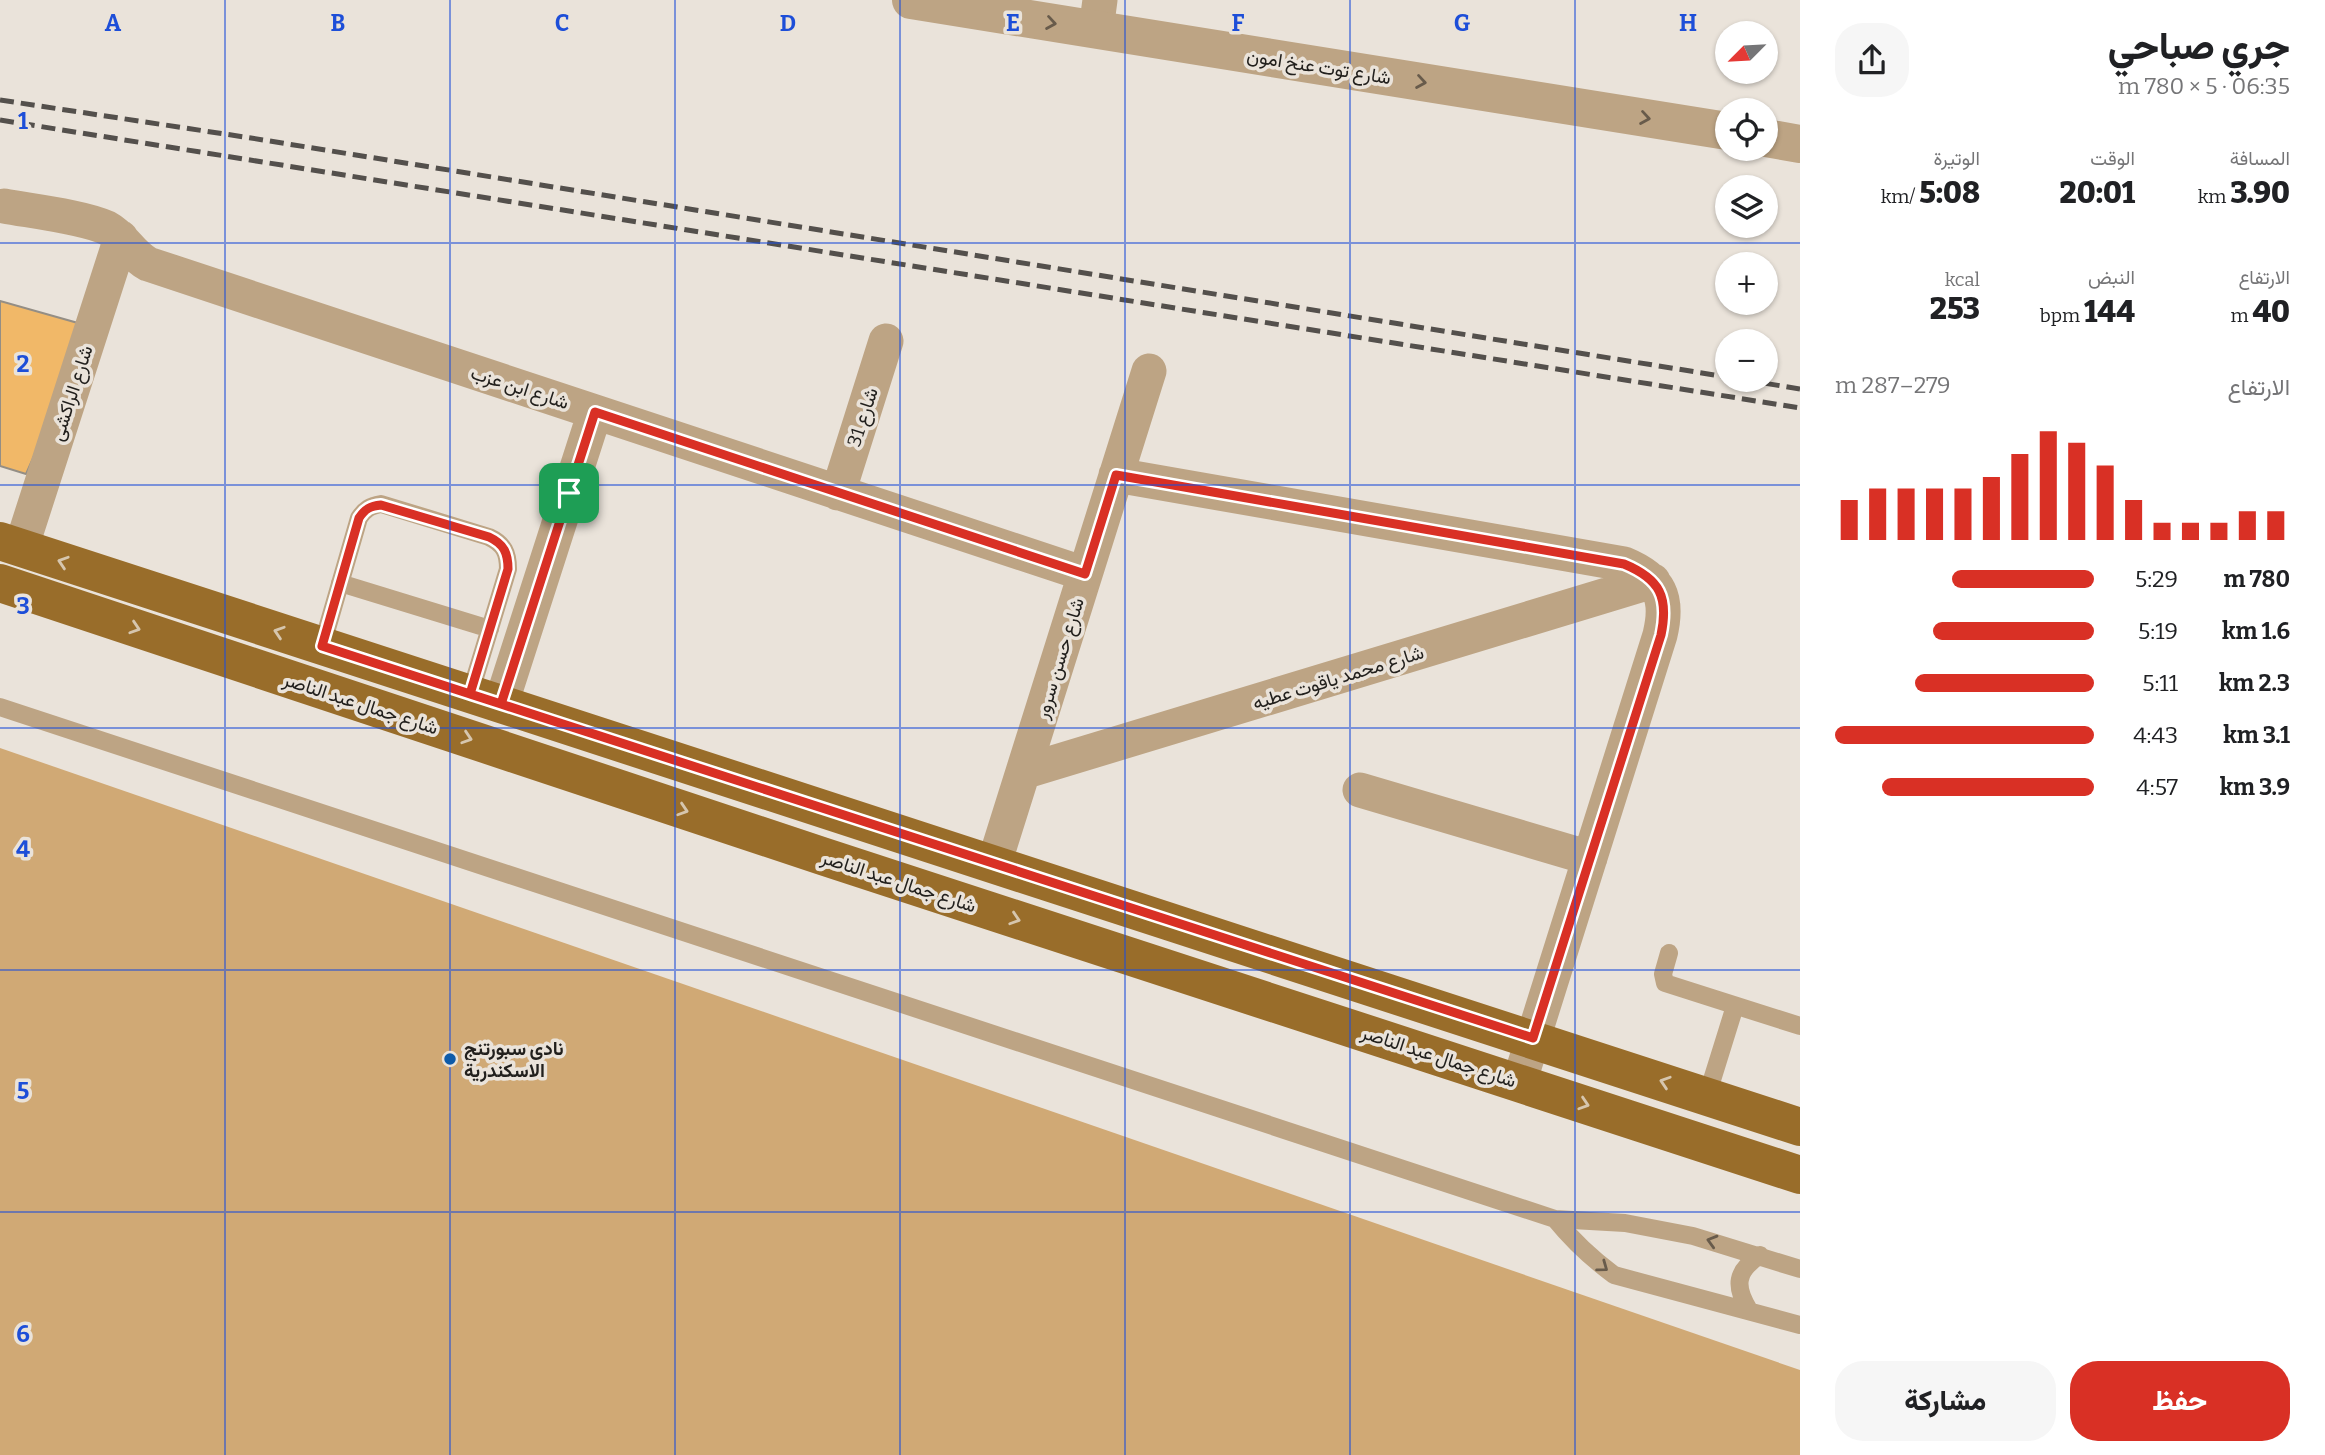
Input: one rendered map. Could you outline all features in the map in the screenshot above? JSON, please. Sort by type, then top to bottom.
[{"type":"main road","points":[[10,545],[1800,1127]]},
{"type":"main road","name":"شارع جمال عبد الناصر","points":[[0,583],[1800,1175]]},
{"type":"street","name":"شارع توت عنخ امون","points":[[911,0],[1098,15],[1715,129]]},
{"type":"street","points":[[1778,140],[1800,144]]},
{"type":"street","name":"شارع ابن عزب","points":[[4,206],[96,224],[121,238],[132,253],[148,264],[1085,574]]},
{"type":"street","name":"شارع الراكشى","points":[[10,545],[121,238]]},
{"type":"street","name":"شارع 31","points":[[838,492],[886,341]]},
{"type":"street","name":"شارع حسن سرور","points":[[994,864],[1149,371]]},
{"type":"street","points":[[486,699],[595,412]]},
{"type":"street","points":[[1116,475],[1624,564],[1642,572],[1657,588],[1665,614],[1661,635],[1519,1083]]},
{"type":"street","name":"شارع محمد ياقوت عطيه","points":[[1023,772],[1657,588]]},
{"type":"street","points":[[1360,790],[1590,858]]},
{"type":"lane","points":[[322,646],[359,518],[364,511],[381,505],[489,537],[505,549],[508,569],[490,629],[486,699]]},
{"type":"lane","points":[[340,583],[490,629]]},
{"type":"lane","points":[[0,707],[1555,1219],[1625,1223],[1693,1236],[1800,1269]]},
{"type":"lane","points":[[1669,953],[1663,974],[1665,983],[1800,1026]]},
{"type":"lane","points":[[1707,1096],[1735,1006]]},
{"type":"lane","points":[[1555,1219],[1582,1250],[1614,1275],[1800,1325]]},
{"type":"lane","points":[[1749,1310],[1740,1296],[1739,1279],[1746,1264],[1760,1255]]},
{"type":"shaded area","name":"نادي سبورتنج الاسكندرية","points":[[0,748],[1800,1370],[1800,1455],[0,1455]]},
{"type":"building","points":[[0,301],[92,327],[26,474],[0,466]]},
{"type":"railway","points":[[0,100],[251,138],[1715,375]]},
{"type":"railway","points":[[0,120],[1800,408]]},
{"type":"railway","points":[[1778,385],[1800,389]]},
{"type":"place","name":"نادي سبورتنج الاسكندرية","points":[[450,1059]]},
{"type":"route","points":[[595,412],[1085,574],[1116,475],[1624,564],[1642,572],[1653,581],[1661,594],[1665,614],[1661,635],[1533,1038],[994,864],[322,646],[359,518],[364,511],[381,505],[489,537],[505,549],[508,569],[470,694],[501,704],[569,493],[595,412]]}]
